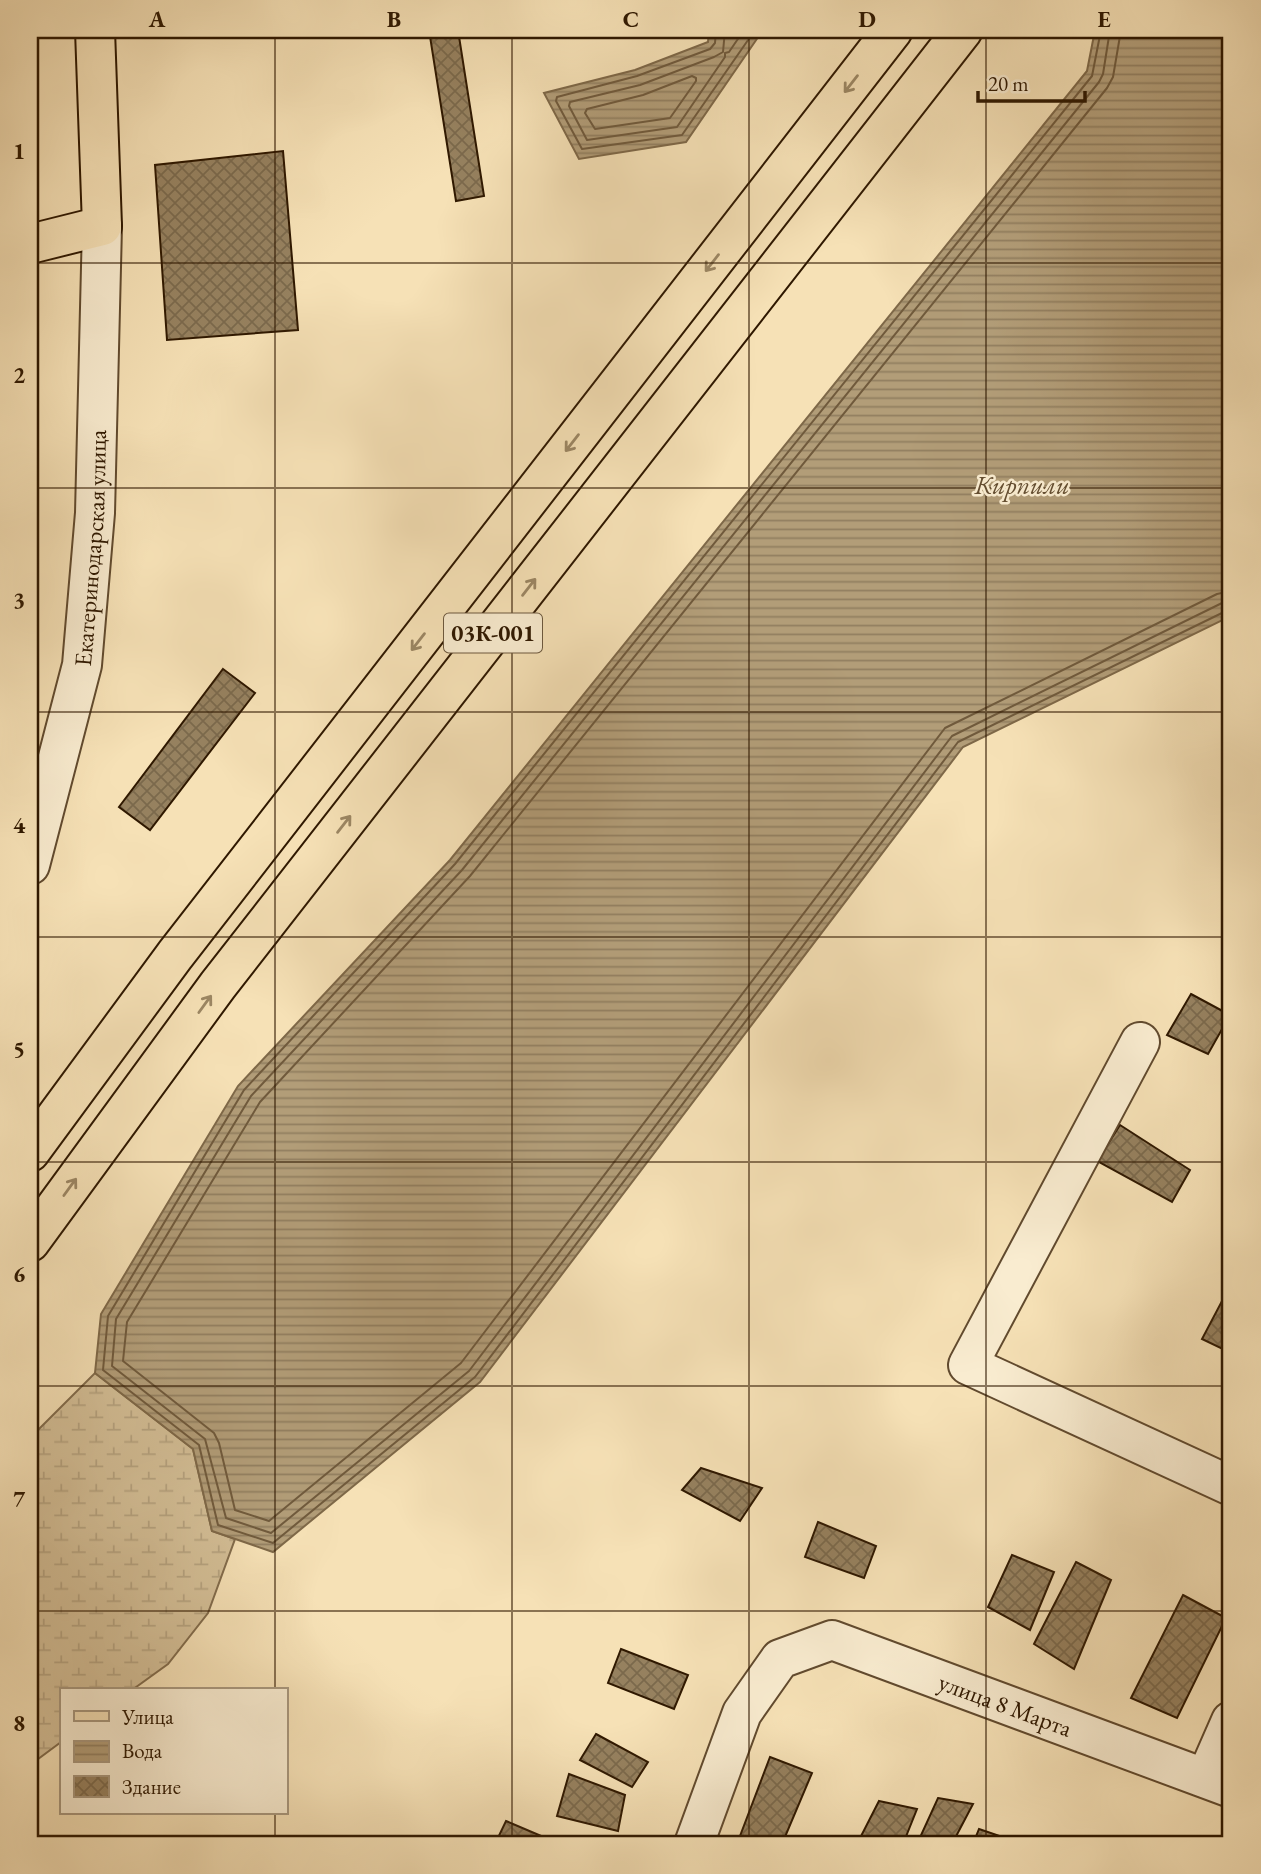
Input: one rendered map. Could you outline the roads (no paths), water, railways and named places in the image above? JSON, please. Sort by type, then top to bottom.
[{"type":"main road","points":[[30,244],[102,226],[95,30]]},
{"type":"main road","name":"03К-001","points":[[30,1152],[175,955],[893,30]]},
{"type":"main road","name":"03К-001","points":[[30,1242],[218,985],[963,30]]},
{"type":"street","name":"Екатеринодарская улица","points":[[30,865],[82,665],[95,513],[102,226]]},
{"type":"street","points":[[1140,1042],[968,1365],[1231,1486]]},
{"type":"street","name":"улица 8 Марта","points":[[694,1844],[742,1713],[780,1659],[832,1640],[1219,1783]]},
{"type":"street","points":[[1219,1783],[1231,1721]]},
{"type":"water","points":[[709,30],[763,30],[686,142],[579,159],[544,93],[635,70],[708,42]]},
{"type":"water","name":"Кирпили","points":[[1095,30],[1231,30],[1231,616],[963,747],[480,1382],[273,1552],[212,1531],[193,1449],[95,1373],[101,1314],[238,1086],[450,860],[1087,71]]}]
